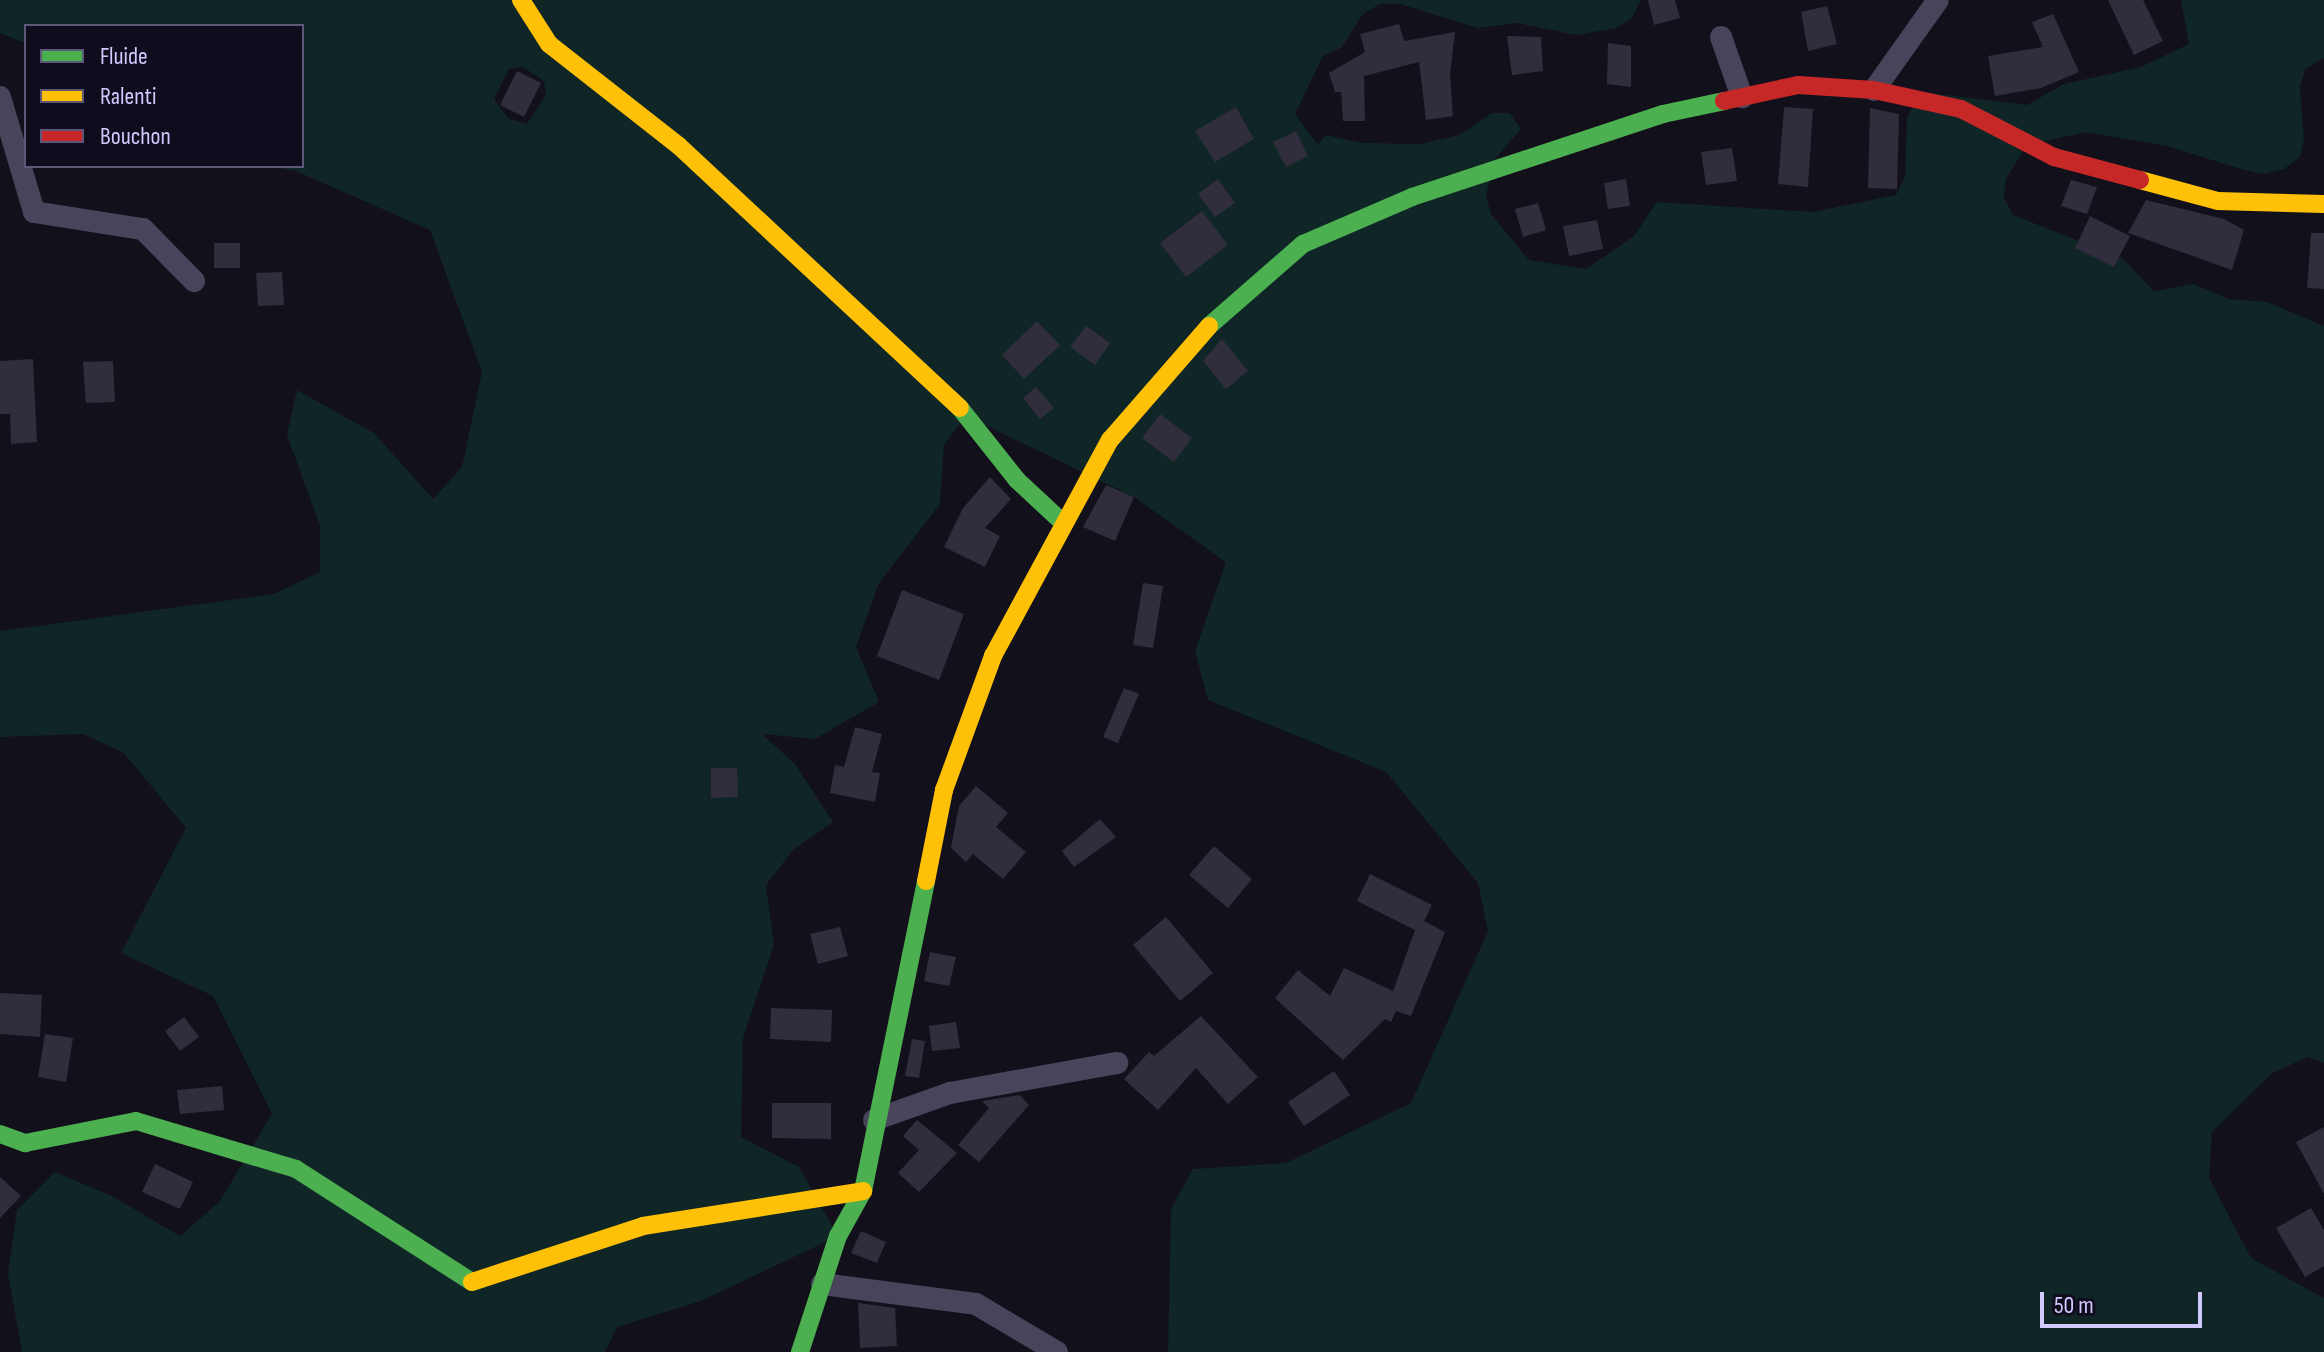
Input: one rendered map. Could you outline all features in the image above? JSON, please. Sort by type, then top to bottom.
[{"type":"street","points":[[521,0],[549,44],[679,146],[948,393],[1017,480],[1062,522]]},
{"type":"street","points":[[1874,90],[1938,0]]},
{"type":"street","points":[[1721,37],[1742,97]]},
{"type":"street","points":[[800,1352],[838,1236],[863,1191],[874,1120],[944,790],[993,656],[1029,595],[1062,522],[1110,440],[1210,325],[1303,244],[1427,192],[1663,114],[1798,85],[1874,90],[1961,109],[2054,157],[2218,201],[2324,204]]},
{"type":"street","points":[[0,97],[34,212],[143,229],[194,281]]},
{"type":"street","points":[[874,1120],[950,1093],[1117,1063]]},
{"type":"street","points":[[0,1134],[25,1143],[136,1121],[296,1169],[476,1285],[643,1226],[863,1191]]},
{"type":"street","points":[[822,1284],[976,1304],[1057,1352]]},
{"type":"green space","points":[[0,0],[1641,0],[1632,18],[1616,28],[1576,35],[1517,23],[1478,28],[1400,4],[1380,4],[1363,14],[1342,47],[1323,56],[1295,114],[1318,145],[1326,135],[1362,143],[1420,144],[1459,135],[1492,113],[1510,113],[1521,129],[1495,159],[1486,196],[1491,214],[1529,260],[1586,269],[1634,236],[1657,202],[1813,212],[1896,195],[1905,177],[1907,117],[1922,92],[2027,105],[2064,84],[2141,67],[2189,44],[2181,0],[2324,0],[2324,58],[2305,69],[2300,87],[2304,139],[2300,157],[2284,169],[2264,174],[2167,146],[2086,132],[2027,145],[2006,179],[2004,198],[2013,215],[2122,258],[2154,291],[2193,284],[2229,299],[2267,302],[2324,326],[2324,1063],[2308,1057],[2272,1073],[2212,1132],[2209,1178],[2251,1258],[2324,1298],[2324,1352],[1168,1352],[1171,1209],[1193,1169],[1286,1163],[1411,1103],[1488,931],[1478,883],[1386,772],[1208,700],[1195,651],[1226,562],[1134,497],[966,416],[944,445],[940,504],[879,583],[856,647],[879,702],[815,739],[762,734],[795,764],[833,822],[793,850],[766,885],[774,945],[743,1038],[741,1137],[799,1167],[838,1236],[701,1301],[617,1327],[605,1352],[22,1352],[8,1274],[17,1210],[55,1172],[112,1196],[180,1236],[220,1201],[272,1114],[213,996],[121,953],[186,828],[124,753],[83,734],[0,737],[0,631],[274,594],[320,572],[320,526],[287,435],[297,390],[374,433],[433,499],[462,467],[482,372],[430,230],[296,171],[280,168],[304,168],[304,24],[24,24],[24,43],[0,33]],"holes":[[[523,67],[544,81],[546,95],[527,124],[509,119],[494,99],[509,69]]]},
{"type":"building","points":[[1648,0],[1675,0],[1680,18],[1654,25]]},
{"type":"building","points":[[2108,0],[2143,0],[2163,41],[2134,55]]},
{"type":"building","points":[[1827,6],[1837,44],[1808,51],[1801,12]]},
{"type":"building","points":[[2053,14],[2079,72],[2041,88],[1995,96],[1988,56],[2043,47],[2032,22]]},
{"type":"building","points":[[1399,24],[1404,41],[1455,32],[1450,74],[1453,116],[1426,120],[1419,62],[1364,76],[1365,121],[1343,121],[1341,92],[1335,92],[1329,73],[1365,52],[1360,34]]},
{"type":"building","points":[[1507,36],[1541,37],[1543,71],[1512,75]]},
{"type":"building","points":[[1608,43],[1631,46],[1631,87],[1607,84]]},
{"type":"building","points":[[517,71],[541,83],[524,117],[500,105]]},
{"type":"building","points":[[1236,107],[1254,139],[1215,162],[1195,131]]},
{"type":"building","points":[[1784,107],[1813,109],[1808,187],[1778,184]]},
{"type":"building","points":[[1870,108],[1899,114],[1897,189],[1868,188]]},
{"type":"building","points":[[1296,131],[1308,156],[1286,167],[1273,142]]},
{"type":"building","points":[[1732,148],[1737,181],[1706,185],[1701,152]]},
{"type":"building","points":[[1218,179],[1235,203],[1215,217],[1198,194]]},
{"type":"building","points":[[1626,179],[1630,206],[1608,209],[1604,183]]},
{"type":"building","points":[[2071,180],[2097,187],[2087,214],[2061,206]]},
{"type":"building","points":[[2146,200],[2224,219],[2244,230],[2232,270],[2128,233]]},
{"type":"building","points":[[1538,203],[1546,230],[1523,237],[1515,209]]},
{"type":"building","points":[[1202,211],[1228,245],[1186,277],[1160,243]]},
{"type":"building","points":[[2090,216],[2130,236],[2114,267],[2075,248]]},
{"type":"building","points":[[1597,220],[1603,249],[1569,256],[1563,226]]},
{"type":"building","points":[[2311,233],[2324,233],[2324,289],[2307,288]]},
{"type":"building","points":[[214,243],[240,243],[240,268],[214,268]]},
{"type":"building","points":[[282,272],[284,305],[258,306],[256,273]]},
{"type":"building","points":[[1037,321],[1060,345],[1024,379],[1002,355]]},
{"type":"building","points":[[1086,326],[1110,343],[1095,365],[1070,347]]},
{"type":"building","points":[[1222,339],[1248,371],[1226,389],[1203,361]]},
{"type":"building","points":[[33,359],[37,442],[11,444],[10,414],[0,414],[0,361]]},
{"type":"building","points":[[113,361],[115,402],[86,403],[83,362]]},
{"type":"building","points":[[1036,387],[1054,408],[1040,419],[1023,398]]},
{"type":"building","points":[[1160,414],[1192,438],[1174,462],[1142,438]]},
{"type":"building","points":[[990,477],[1011,499],[985,528],[1000,536],[985,567],[944,547],[963,508]]},
{"type":"building","points":[[1106,485],[1134,497],[1115,541],[1083,527]]},
{"type":"building","points":[[1143,583],[1163,586],[1153,648],[1133,645]]},
{"type":"building","points":[[902,590],[964,614],[939,680],[877,656]]},
{"type":"building","points":[[1124,688],[1139,694],[1118,743],[1103,737]]},
{"type":"building","points":[[855,727],[882,734],[872,772],[880,773],[875,802],[830,793],[835,765],[844,767]]},
{"type":"building","points":[[711,768],[737,768],[738,797],[711,798]]},
{"type":"building","points":[[976,786],[1008,813],[996,827],[1026,852],[1003,879],[973,854],[966,862],[951,848],[959,806]]},
{"type":"building","points":[[1100,819],[1116,837],[1074,867],[1062,851]]},
{"type":"building","points":[[1214,846],[1252,879],[1228,908],[1189,875]]},
{"type":"building","points":[[1370,874],[1432,905],[1424,921],[1445,932],[1411,1016],[1396,1011],[1391,1022],[1385,1019],[1343,1060],[1275,998],[1298,970],[1330,996],[1344,968],[1393,991],[1415,930],[1357,901]]},
{"type":"building","points":[[1166,917],[1213,973],[1180,1001],[1133,945]]},
{"type":"building","points":[[840,927],[848,956],[818,964],[810,934]]},
{"type":"building","points":[[930,952],[956,957],[949,986],[924,981]]},
{"type":"building","points":[[0,993],[42,995],[40,1037],[0,1034]]},
{"type":"building","points":[[771,1008],[832,1010],[831,1042],[770,1039]]},
{"type":"building","points":[[1201,1016],[1258,1077],[1228,1104],[1196,1068],[1158,1110],[1124,1079],[1149,1052],[1154,1056]]},
{"type":"building","points":[[184,1017],[199,1037],[180,1051],[165,1031]]},
{"type":"building","points":[[956,1022],[960,1048],[932,1051],[929,1026]]},
{"type":"building","points":[[45,1034],[73,1038],[66,1082],[38,1077]]},
{"type":"building","points":[[912,1039],[925,1041],[919,1078],[905,1076]]},
{"type":"building","points":[[1334,1071],[1350,1095],[1304,1126],[1288,1102]]},
{"type":"building","points":[[222,1086],[224,1110],[180,1114],[177,1090]]},
{"type":"building","points":[[1020,1095],[1029,1105],[979,1162],[958,1145],[989,1108],[982,1101]]},
{"type":"building","points":[[772,1103],[831,1103],[831,1139],[772,1138]]},
{"type":"building","points":[[917,1120],[957,1153],[919,1192],[898,1173],[919,1150],[903,1136]]},
{"type":"building","points":[[2324,1127],[2324,1194],[2296,1142]]},
{"type":"building","points":[[155,1164],[193,1182],[180,1209],[142,1192]]},
{"type":"building","points":[[0,1177],[21,1196],[0,1218]]},
{"type":"building","points":[[2311,1208],[2324,1230],[2324,1266],[2305,1277],[2276,1228]]},
{"type":"building","points":[[861,1231],[886,1242],[877,1263],[851,1253]]},
{"type":"building","points":[[858,1303],[895,1308],[897,1346],[860,1348]]},
{"type":"traffic: fast","points":[[1209,326],[1303,244],[1412,197],[1663,114],[1724,101]]},
{"type":"traffic: fast","points":[[960,408],[1017,480],[1062,522]]},
{"type":"traffic: fast","points":[[800,1352],[838,1236],[863,1191],[926,881]]},
{"type":"traffic: fast","points":[[0,1134],[25,1143],[136,1121],[296,1169],[472,1282]]},
{"type":"traffic: slow","points":[[521,0],[549,44],[679,146],[960,408]]},
{"type":"traffic: slow","points":[[2140,180],[2218,201],[2324,204]]},
{"type":"traffic: slow","points":[[926,881],[944,790],[993,656],[1110,440],[1209,326]]},
{"type":"traffic: slow","points":[[472,1282],[643,1226],[863,1191]]},
{"type":"traffic: jam","points":[[1724,101],[1798,85],[1874,90],[1961,109],[2054,157],[2140,180]]}]
